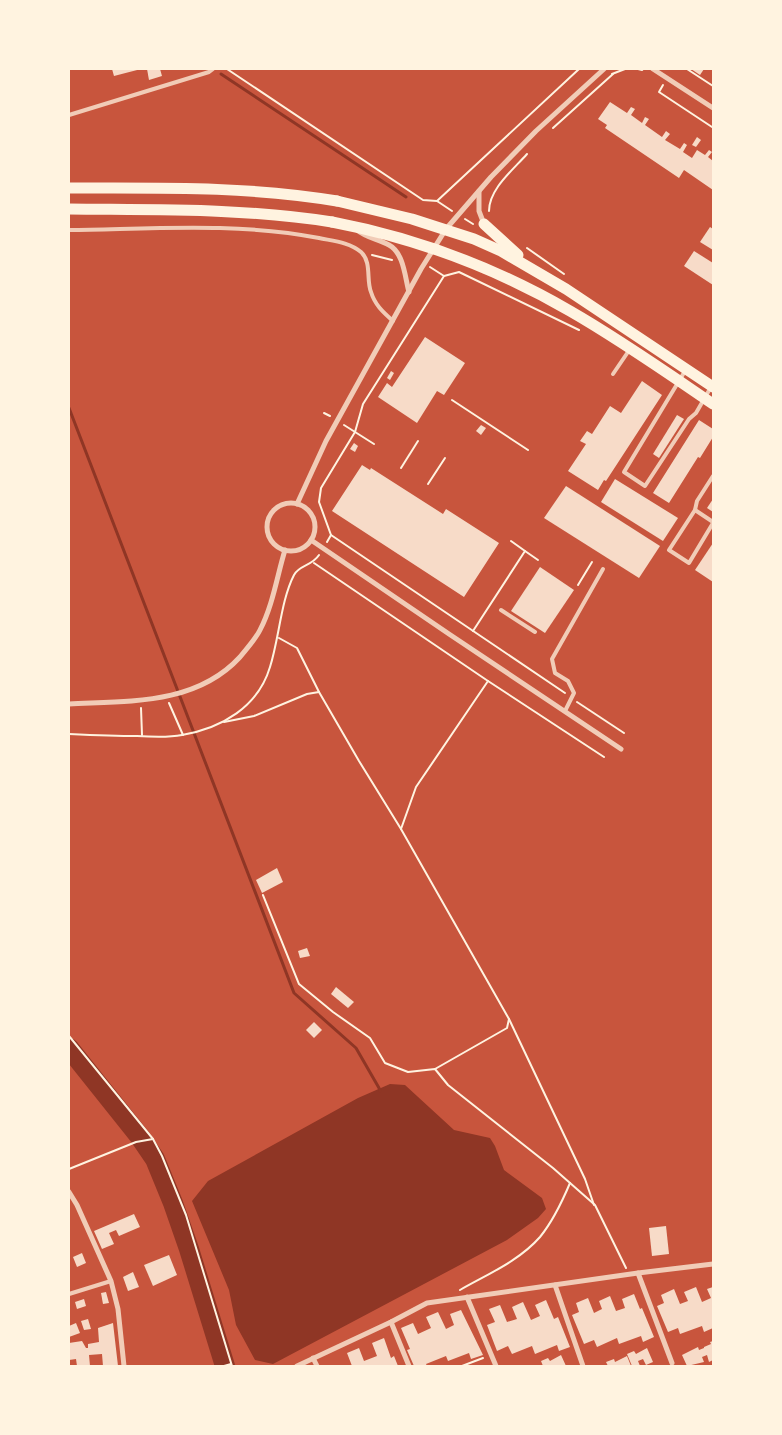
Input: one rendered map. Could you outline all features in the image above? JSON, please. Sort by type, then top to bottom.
[{"type":"main road","points":[[69,188],[229,190],[287,194],[337,201],[383,211],[446,229],[493,247],[532,268],[712,386]]},
{"type":"main road","points":[[69,209],[265,214],[332,222],[411,241],[487,270],[548,299],[586,320],[709,401]]},
{"type":"main road","points":[[484,222],[532,268]]},
{"type":"main road","points":[[630,348],[638,336]]},
{"type":"street","points":[[297,504],[326,441],[446,229],[479,190],[536,131],[606,69]]},
{"type":"street","points":[[653,69],[713,108]]},
{"type":"street","points":[[479,190],[479,211],[484,222]]},
{"type":"street","points":[[352,226],[364,236],[390,245],[397,252],[409,292]]},
{"type":"street","points":[[289,503],[304,507],[314,520],[315,528],[311,540],[302,548],[285,550],[274,543],[269,537],[268,522],[270,515],[281,505],[289,503]]},
{"type":"street","points":[[311,540],[621,748]]},
{"type":"street","points":[[69,704],[166,697],[186,692],[218,676],[232,665],[250,646],[260,630],[275,591],[285,550]]},
{"type":"street","points":[[69,1192],[77,1205],[111,1281],[118,1309],[124,1366]]},
{"type":"street","points":[[297,1366],[427,1303],[713,1264]]},
{"type":"street","points":[[638,1273],[672,1363]]},
{"type":"street","points":[[554,1285],[583,1366]]},
{"type":"street","points":[[467,1297],[496,1366]]},
{"type":"street","points":[[391,1322],[409,1366]]},
{"type":"street","points":[[314,1358],[317,1366]]},
{"type":"lane","points":[[69,115],[209,72],[213,69]]},
{"type":"lane","points":[[69,230],[189,228],[263,230],[346,243],[362,253],[369,273],[370,290],[378,308],[394,321]]},
{"type":"lane","points":[[614,374],[630,348]]},
{"type":"lane","points":[[686,369],[624,472],[645,486],[689,419],[709,401],[712,386]]},
{"type":"lane","points":[[695,510],[713,522],[689,563],[669,550],[695,510],[697,501],[713,476]]},
{"type":"lane","points":[[565,711],[574,693],[568,681],[555,673],[552,659],[603,569]]},
{"type":"lane","points":[[501,610],[535,632]]},
{"type":"lane","points":[[69,1294],[111,1281]]},
{"type":"path","points":[[227,69],[423,200],[437,201],[458,214],[484,222],[494,193],[528,152]]},
{"type":"path","points":[[437,201],[579,69]]},
{"type":"path","points":[[606,69],[613,74]]},
{"type":"path","points":[[549,132],[613,74],[625,69]]},
{"type":"path","points":[[638,69],[643,69]]},
{"type":"path","points":[[687,69],[713,86]]},
{"type":"path","points":[[664,84],[659,92],[712,127]]},
{"type":"path","points":[[583,332],[459,272],[444,276],[363,404],[355,432],[319,492],[319,502],[331,535],[624,733]]},
{"type":"path","points":[[452,400],[528,450]]},
{"type":"path","points":[[324,413],[374,444]]},
{"type":"path","points":[[400,468],[418,441]]},
{"type":"path","points":[[428,484],[445,458]]},
{"type":"path","points":[[220,723],[247,706],[262,688],[270,668],[288,590],[294,573],[314,562],[331,535]]},
{"type":"path","points":[[510,541],[538,560]]},
{"type":"path","points":[[472,631],[525,551]]},
{"type":"path","points":[[314,562],[488,681],[604,757]]},
{"type":"path","points":[[578,585],[592,562]]},
{"type":"path","points":[[278,638],[297,648],[319,692],[401,829],[509,1019],[585,1179],[594,1205],[629,1274]]},
{"type":"path","points":[[401,829],[416,787],[488,681]]},
{"type":"path","points":[[69,734],[158,737],[183,735],[220,723],[254,716],[308,694],[319,692]]},
{"type":"path","points":[[166,697],[183,735]]},
{"type":"path","points":[[141,700],[142,736]]},
{"type":"path","points":[[263,895],[299,984],[333,1012],[370,1038],[385,1063],[408,1072],[435,1069],[507,1028],[509,1019]]},
{"type":"path","points":[[69,1036],[152,1140],[162,1156],[186,1215],[232,1365],[224,1366]]},
{"type":"path","points":[[435,1069],[448,1085],[553,1168],[594,1205]]},
{"type":"path","points":[[69,1169],[136,1142],[152,1140]]},
{"type":"path","points":[[456,1292],[515,1259],[540,1237],[555,1214],[570,1184]]},
{"type":"path","points":[[462,1366],[491,1355]]},
{"type":"shaded area","points":[[390,1084],[405,1085],[454,1130],[490,1138],[504,1170],[542,1198],[546,1209],[538,1218],[507,1240],[273,1364],[255,1360],[236,1325],[229,1290],[192,1201],[208,1181],[358,1098]]},
{"type":"building","points":[[112,69],[141,69],[114,76]]},
{"type":"building","points":[[147,69],[160,69],[162,76],[149,80]]},
{"type":"building","points":[[691,69],[704,69],[700,75]]},
{"type":"building","points":[[610,102],[627,113],[631,107],[635,109],[631,115],[642,123],[645,117],[649,119],[645,125],[662,137],[666,131],[670,134],[665,140],[680,149],[684,143],[687,145],[683,152],[692,158],[697,150],[705,155],[709,150],[712,152],[708,157],[713,161],[713,190],[684,170],[679,178],[605,128],[607,125],[598,119]]},
{"type":"building","points":[[697,137],[701,140],[696,147],[692,145]]},
{"type":"building","points":[[710,227],[713,229],[713,250],[700,242]]},
{"type":"building","points":[[694,251],[713,263],[713,285],[684,266]]},
{"type":"building","points":[[425,337],[465,363],[444,395],[437,391],[417,423],[378,397],[387,383],[392,387]]},
{"type":"building","points":[[391,371],[394,373],[390,380],[387,378]]},
{"type":"building","points":[[642,381],[662,395],[606,481],[604,480],[598,490],[568,471],[586,444],[580,441],[587,431],[592,434],[610,406],[621,413]]},
{"type":"building","points":[[677,415],[684,419],[659,458],[653,454]]},
{"type":"building","points":[[699,420],[713,429],[713,437],[669,503],[653,493]]},
{"type":"building","points":[[481,425],[486,428],[481,435],[476,431]]},
{"type":"building","points":[[354,443],[358,446],[355,452],[350,449]]},
{"type":"building","points":[[362,465],[370,470],[371,468],[443,514],[446,509],[499,543],[464,597],[332,511]]},
{"type":"building","points":[[615,479],[678,518],[663,541],[601,502]]},
{"type":"building","points":[[566,486],[660,546],[639,578],[544,518]]},
{"type":"building","points":[[713,499],[713,512],[707,508]]},
{"type":"building","points":[[713,543],[713,582],[695,570]]},
{"type":"building","points":[[540,567],[574,590],[545,633],[511,611]]},
{"type":"building","points":[[277,868],[283,882],[262,893],[256,880]]},
{"type":"building","points":[[307,948],[310,956],[300,958],[298,951]]},
{"type":"building","points":[[336,987],[354,1002],[348,1008],[331,994]]},
{"type":"building","points":[[314,1022],[322,1030],[314,1038],[306,1030]]},
{"type":"building","points":[[134,1214],[140,1227],[119,1236],[116,1230],[109,1233],[114,1244],[102,1249],[94,1231]]},
{"type":"building","points":[[666,1226],[669,1254],[652,1256],[649,1228]]},
{"type":"building","points":[[82,1253],[86,1263],[77,1267],[73,1257]]},
{"type":"building","points":[[169,1255],[177,1275],[153,1286],[144,1265]]},
{"type":"building","points":[[133,1272],[139,1287],[128,1291],[123,1277]]},
{"type":"building","points":[[696,1287],[702,1302],[711,1298],[707,1289],[713,1287],[713,1328],[704,1332],[702,1326],[680,1334],[678,1328],[668,1332],[657,1306],[664,1303],[661,1295],[674,1289],[680,1304],[688,1301],[684,1292]]},
{"type":"building","points":[[106,1292],[109,1303],[103,1304],[101,1293]]},
{"type":"building","points":[[634,1294],[654,1337],[643,1342],[641,1336],[619,1344],[617,1338],[597,1347],[594,1340],[584,1344],[572,1315],[579,1312],[576,1303],[588,1298],[594,1313],[602,1309],[599,1301],[610,1296],[616,1311],[625,1308],[622,1299]]},
{"type":"building","points":[[84,1299],[86,1306],[77,1309],[75,1302]]},
{"type":"building","points":[[546,1300],[554,1319],[558,1317],[570,1347],[559,1351],[557,1345],[535,1354],[532,1346],[512,1354],[508,1346],[497,1351],[487,1325],[495,1322],[489,1309],[500,1305],[507,1322],[517,1319],[512,1307],[523,1302],[531,1320],[540,1316],[535,1305]]},
{"type":"building","points":[[461,1310],[483,1355],[471,1359],[469,1353],[448,1361],[446,1356],[426,1364],[427,1366],[414,1366],[407,1350],[410,1349],[401,1328],[413,1323],[418,1334],[431,1328],[426,1317],[438,1312],[446,1329],[454,1325],[450,1314]]},
{"type":"building","points":[[88,1319],[91,1329],[84,1330],[81,1321]]},
{"type":"building","points":[[76,1323],[80,1333],[69,1337],[69,1326]]},
{"type":"building","points":[[113,1323],[118,1366],[103,1366],[102,1354],[89,1355],[90,1366],[77,1366],[76,1359],[69,1360],[69,1343],[82,1341],[86,1348],[88,1348],[88,1344],[99,1342],[98,1328]]},
{"type":"building","points":[[384,1338],[391,1358],[394,1356],[398,1366],[352,1366],[347,1353],[359,1348],[364,1361],[377,1356],[372,1343]]},
{"type":"building","points":[[713,1341],[713,1360],[709,1362],[707,1355],[702,1357],[704,1362],[687,1366],[682,1355],[698,1347],[699,1350],[704,1348]]},
{"type":"building","points":[[647,1348],[653,1362],[646,1365],[643,1359],[638,1361],[640,1366],[632,1366],[627,1354],[634,1351],[636,1354]]},
{"type":"building","points":[[561,1355],[566,1366],[543,1366],[541,1361],[548,1358],[550,1361]]},
{"type":"building","points":[[627,1356],[631,1366],[608,1366],[606,1362],[614,1359],[615,1362]]},
{"type":"waterway","points":[[221,74],[406,197]]},
{"type":"waterway","points":[[69,408],[294,993],[356,1048],[380,1091]]},
{"type":"waterway","points":[[69,1048],[140,1137],[155,1159],[189,1249],[225,1366]]}]
